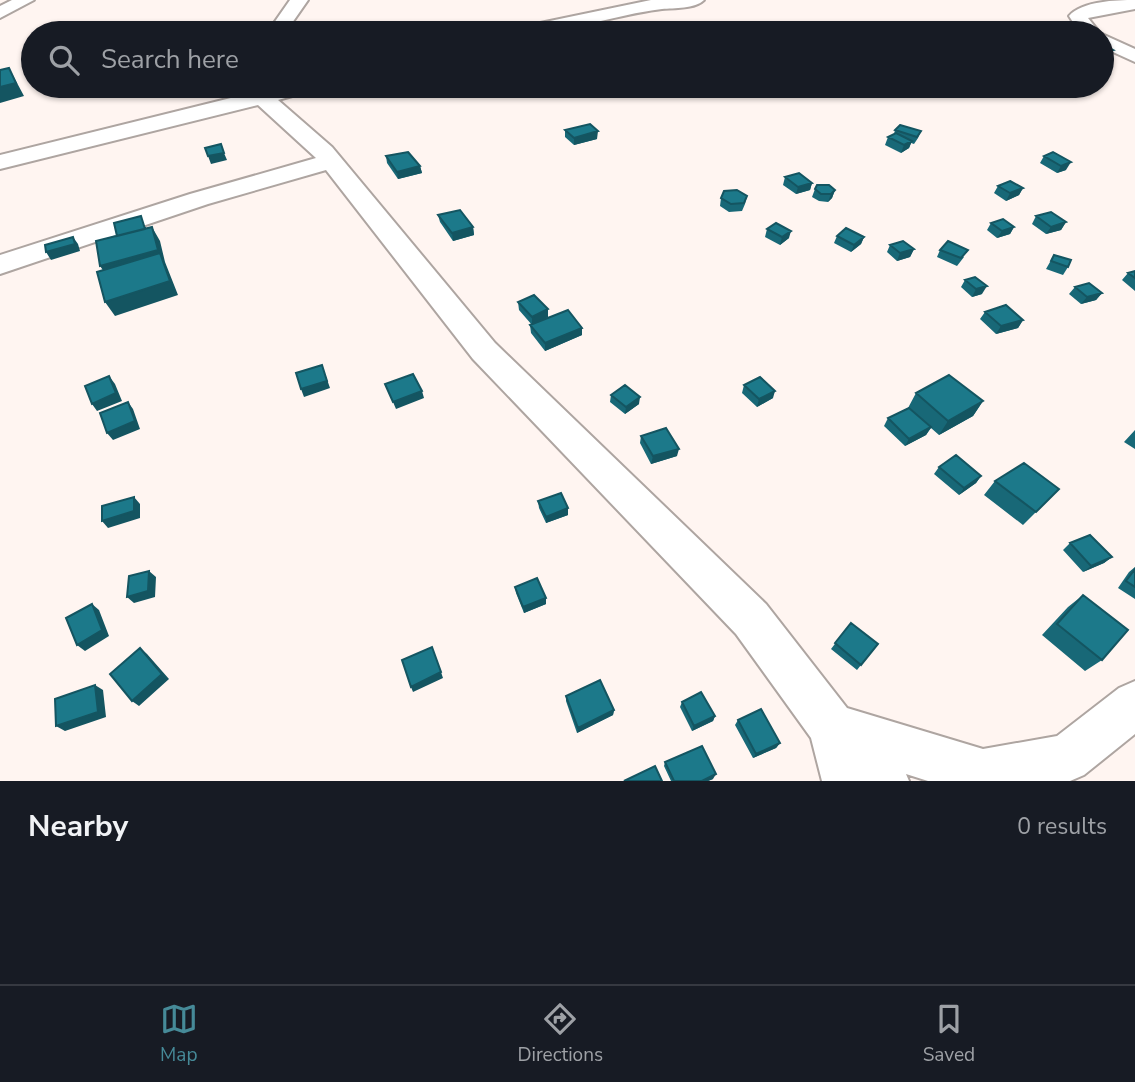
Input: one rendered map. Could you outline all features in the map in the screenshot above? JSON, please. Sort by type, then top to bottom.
[{"type":"street","points":[[0,13],[25,0]]},
{"type":"street","points":[[284,21],[299,0]]},
{"type":"street","points":[[574,21],[636,7],[695,0]]},
{"type":"street","points":[[1080,21],[1078,16],[1093,10],[1135,4]]},
{"type":"street","points":[[1114,46],[1135,56]]},
{"type":"street","points":[[0,162],[239,98]]},
{"type":"street","points":[[267,98],[331,161],[484,351],[751,619],[832,727],[884,781]]},
{"type":"street","points":[[0,264],[198,199],[331,161]]},
{"type":"street","points":[[832,727],[983,774],[1067,758],[1135,704]]},
{"type":"street","points":[[832,727],[847,781]]},
{"type":"building","points":[[9,68],[16,83],[0,87],[0,70]]},
{"type":"building","points":[[590,124],[598,131],[574,138],[565,130]]},
{"type":"building","points":[[900,125],[921,131],[917,137],[895,130]]},
{"type":"building","points":[[896,133],[912,141],[904,145],[888,137]]},
{"type":"building","points":[[221,144],[224,153],[208,156],[205,148]]},
{"type":"building","points":[[408,152],[420,166],[397,172],[386,156]]},
{"type":"building","points":[[1053,152],[1071,162],[1061,166],[1044,156]]},
{"type":"building","points":[[799,173],[812,183],[798,187],[785,177]]},
{"type":"building","points":[[1010,181],[1023,188],[1010,193],[998,186]]},
{"type":"building","points":[[817,185],[829,185],[835,190],[831,194],[821,194],[815,189]]},
{"type":"building","points":[[737,190],[747,196],[744,203],[731,204],[721,198],[724,191]]},
{"type":"building","points":[[460,210],[473,227],[452,233],[438,215]]},
{"type":"building","points":[[1051,212],[1066,222],[1051,227],[1036,216]]},
{"type":"building","points":[[141,216],[145,229],[117,236],[114,223]]},
{"type":"building","points":[[1003,219],[1014,227],[1002,231],[991,223]]},
{"type":"building","points":[[776,223],[791,231],[782,237],[767,229]]},
{"type":"building","points":[[152,227],[158,250],[100,266],[96,241]]},
{"type":"building","points":[[846,228],[864,237],[854,245],[837,236]]},
{"type":"building","points":[[73,237],[75,244],[46,252],[45,245]]},
{"type":"building","points":[[903,241],[914,249],[900,253],[890,245]]},
{"type":"building","points":[[948,241],[968,250],[961,258],[940,250]]},
{"type":"building","points":[[160,253],[170,281],[105,302],[97,272]]},
{"type":"building","points":[[1054,255],[1071,260],[1068,267],[1051,261]]},
{"type":"building","points":[[975,277],[987,286],[976,289],[965,280]]},
{"type":"building","points":[[1089,283],[1102,293],[1087,297],[1075,287]]},
{"type":"building","points":[[534,295],[548,309],[532,317],[518,302]]},
{"type":"building","points":[[1006,305],[1023,320],[1001,326],[985,312]]},
{"type":"building","points":[[568,310],[582,328],[545,343],[530,325]]},
{"type":"building","points":[[322,365],[327,381],[301,389],[296,373]]},
{"type":"building","points":[[413,374],[422,391],[393,402],[385,384]]},
{"type":"building","points":[[949,375],[983,401],[948,421],[916,393]]},
{"type":"building","points":[[109,376],[116,393],[92,404],[85,386]]},
{"type":"building","points":[[760,377],[775,391],[759,399],[744,385]]},
{"type":"building","points":[[625,385],[640,397],[626,407],[611,395]]},
{"type":"building","points":[[128,402],[135,421],[107,433],[100,413]]},
{"type":"building","points":[[909,408],[931,427],[909,439],[888,418]]},
{"type":"building","points":[[666,428],[679,449],[653,456],[641,436]]},
{"type":"building","points":[[956,455],[981,476],[964,488],[939,467]]},
{"type":"building","points":[[1024,463],[1059,489],[1036,512],[995,481]]},
{"type":"building","points":[[561,493],[568,508],[546,517],[538,501]]},
{"type":"building","points":[[134,497],[134,511],[102,521],[102,506]]},
{"type":"building","points":[[1090,535],[1112,557],[1091,566],[1070,543]]},
{"type":"building","points":[[1135,569],[1135,587],[1126,581]]},
{"type":"building","points":[[149,571],[148,591],[127,597],[129,576]]},
{"type":"building","points":[[537,578],[546,598],[523,607],[515,587]]},
{"type":"building","points":[[1083,595],[1128,630],[1102,660],[1057,624]]},
{"type":"building","points":[[92,604],[102,630],[77,645],[66,618]]},
{"type":"building","points":[[851,623],[878,644],[861,665],[835,643]]},
{"type":"building","points":[[432,647],[441,672],[411,687],[402,660]]},
{"type":"building","points":[[140,648],[162,674],[132,701],[110,674]]},
{"type":"building","points":[[600,680],[614,710],[578,728],[566,696]]},
{"type":"building","points":[[95,685],[98,712],[56,726],[55,699]]},
{"type":"building","points":[[701,692],[715,716],[694,726],[682,702]]},
{"type":"building","points":[[761,709],[780,743],[756,754],[738,720]]},
{"type":"building","points":[[702,746],[716,774],[702,781],[674,781],[665,762]]},
{"type":"building","points":[[655,766],[662,781],[624,781]]}]
